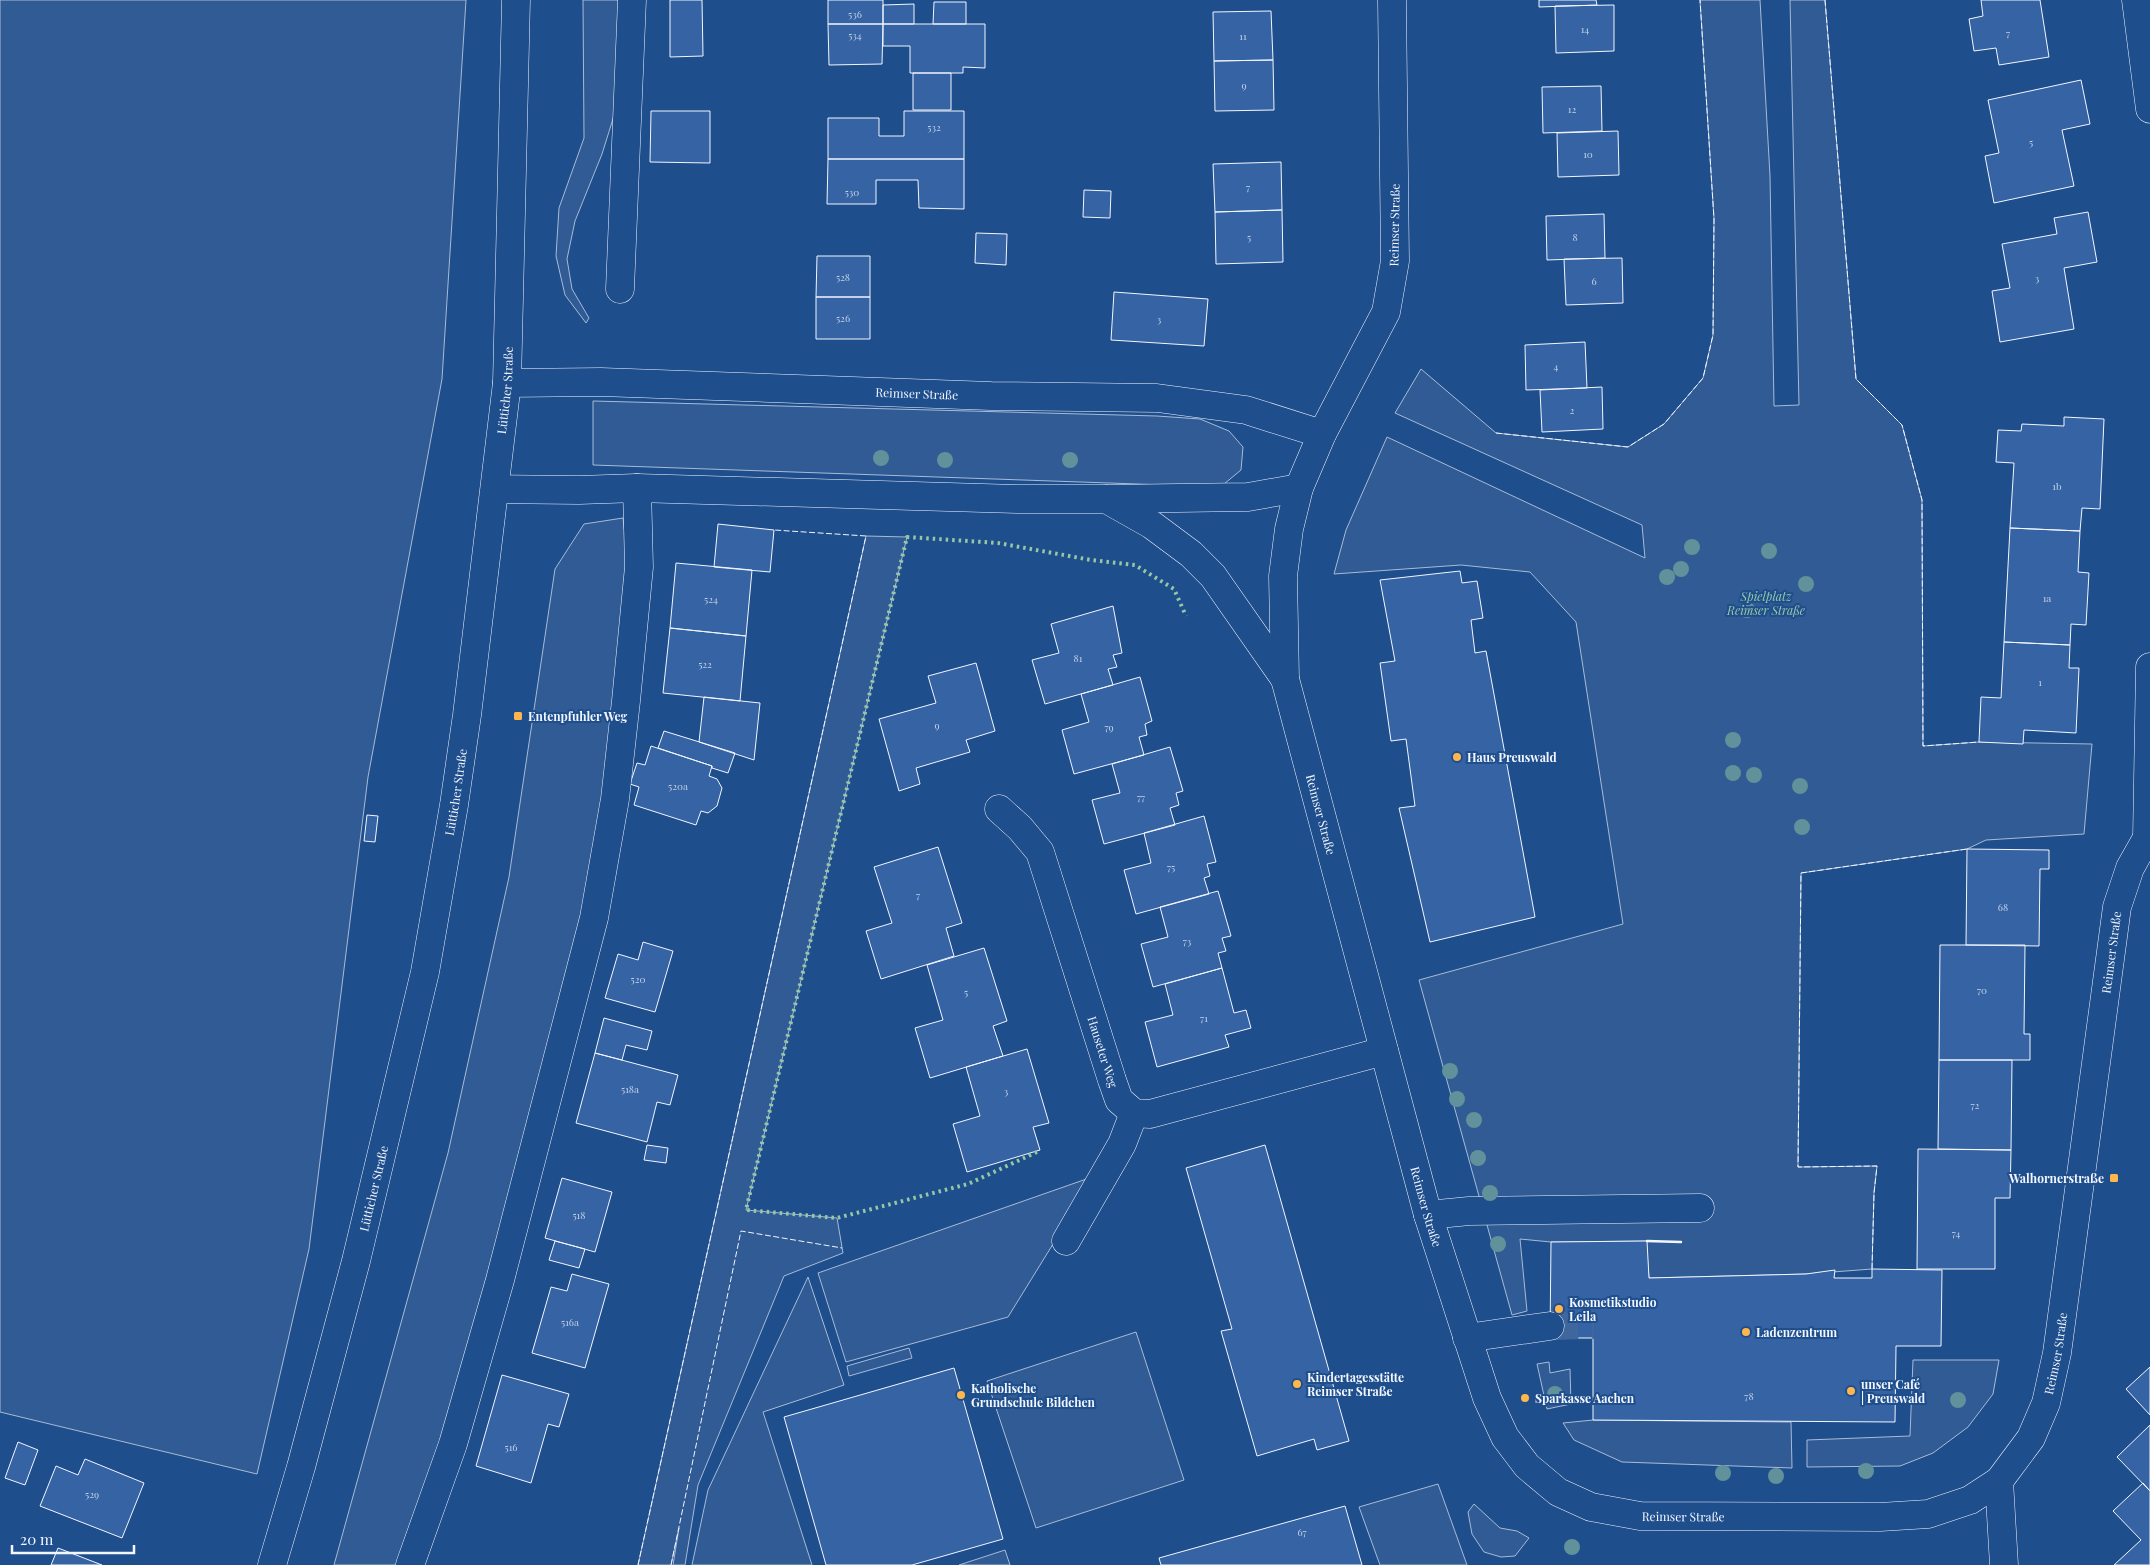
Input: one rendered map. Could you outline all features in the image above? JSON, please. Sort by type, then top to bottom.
[{"type":"street","name":"Lütticher Straße","points":[[272,1565],[356,1261],[425,972],[466,724],[507,383],[516,0]]},
{"type":"street","points":[[620,289],[632,0]]},
{"type":"street","name":"Reimser Straße","points":[[1392,0],[1395,261],[1386,312],[1322,434],[1300,488],[1289,529],[1283,576],[1285,679],[1428,1215],[1466,1338],[1487,1398],[1505,1437],[1527,1466],[1558,1492],[1591,1507],[1640,1516],[1880,1517],[1928,1514],[1970,1500],[1999,1481],[2031,1438],[2046,1403],[2057,1353],[2117,907],[2130,868],[2148,837]]},
{"type":"street","points":[[2136,0],[2150,109]]},
{"type":"street","name":"Reimser Straße","points":[[507,383],[601,382],[991,396],[1157,398],[1246,410],[1322,434]]},
{"type":"street","name":"Reimser Straße","points":[[495,489],[580,490],[638,488],[1017,499],[1106,499],[1248,497],[1300,488]]},
{"type":"street","points":[[410,1565],[453,1444],[495,1298],[594,918],[615,799],[639,566],[638,488]]},
{"type":"street","name":"Reimser Straße","points":[[1106,499],[1152,525],[1197,560],[1213,576],[1285,679]]},
{"type":"street","points":[[2148,837],[2150,667]]},
{"type":"street","name":"Hauseter Weg","points":[[998,809],[1020,828],[1040,852],[1119,1100],[1134,1113]]},
{"type":"street","points":[[1066,1240],[1122,1144],[1134,1113],[1150,1114],[1384,1050]]},
{"type":"street","points":[[1428,1215],[1469,1211],[1700,1208]]},
{"type":"street","points":[[1466,1338],[1550,1326]]},
{"type":"street","points":[[1999,1481],[2004,1565]]},
{"type":"shaded area","points":[[0,0],[466,0],[442,379],[368,777],[309,1249],[257,1474],[0,1412]]},
{"type":"shaded area","points":[[583,0],[621,0],[617,106],[602,154],[575,221],[567,259],[572,289],[589,318],[586,323],[565,295],[556,256],[559,208],[584,138]]},
{"type":"shaded area","points":[[1700,0],[1760,0],[1770,176],[1774,406],[1799,405],[1790,0],[1825,0],[1856,379],[1902,425],[1922,500],[1923,746],[1979,742],[2092,744],[2084,834],[1986,840],[1967,849],[1801,873],[1798,1167],[1877,1166],[1874,1193],[1872,1269],[1806,1274],[1649,1278],[1646,1241],[1551,1242],[1520,1239],[1527,1311],[1512,1315],[1419,980],[1623,924],[1576,622],[1530,572],[1461,565],[1334,574],[1346,530],[1387,437],[1645,558],[1642,525],[1395,413],[1421,369],[1496,433],[1628,447],[1664,424],[1703,378],[1713,335],[1714,219]]},
{"type":"shaded area","points":[[593,401],[1157,416],[1200,419],[1229,431],[1243,447],[1241,470],[1224,484],[1195,486],[593,465]]},
{"type":"shaded area","points":[[623,518],[629,567],[617,699],[584,916],[517,1172],[418,1526],[403,1565],[334,1565],[448,1153],[509,877],[555,569],[584,524]]},
{"type":"shaded area","points":[[866,536],[907,537],[746,1210],[837,1218],[843,1253],[784,1276],[698,1485],[685,1565],[673,1565],[679,1528],[671,1565],[638,1565]]},
{"type":"shaded area","points":[[1095,1176],[1008,1317],[846,1362],[818,1273]]},
{"type":"shaded area","points":[[808,1277],[844,1385],[763,1412],[812,1565],[692,1565],[708,1490]]},
{"type":"shaded area","points":[[1136,1332],[1184,1480],[1036,1528],[987,1381]]},
{"type":"shaded area","points":[[909,1348],[912,1358],[849,1376],[847,1366]]},
{"type":"shaded area","points":[[1913,1360],[1999,1360],[1993,1394],[1968,1427],[1933,1453],[1900,1466],[1807,1467],[1807,1440],[1910,1436]]},
{"type":"shaded area","points":[[1549,1362],[1550,1373],[1570,1369],[1571,1404],[1547,1409],[1537,1364]]},
{"type":"shaded area","points":[[1593,1420],[1791,1422],[1792,1468],[1622,1462],[1574,1440],[1563,1423]]},
{"type":"shaded area","points":[[1438,1484],[1467,1565],[1380,1565],[1359,1507]]},
{"type":"shaded area","points":[[1474,1504],[1500,1528],[1517,1531],[1529,1538],[1515,1556],[1501,1557],[1484,1552],[1472,1534],[1468,1512]]},
{"type":"shaded area","points":[[1005,1550],[1010,1565],[959,1565]]},
{"type":"building","points":[[670,0],[702,0],[703,56],[670,57]]},
{"type":"building","points":[[828,0],[883,0],[883,24],[828,24]]},
{"type":"building","points":[[1539,0],[1596,0],[1597,5],[1539,7]]},
{"type":"building","points":[[1981,0],[2040,0],[2049,57],[1999,65],[1996,48],[1974,51],[1969,19],[1983,16]]},
{"type":"building","points":[[934,2],[966,2],[966,24],[933,24]]},
{"type":"building","points":[[914,4],[914,24],[883,24],[883,5]]},
{"type":"building","points":[[1614,5],[1614,51],[1556,53],[1555,6]]},
{"type":"building","points":[[1271,11],[1273,60],[1214,61],[1213,12]]},
{"type":"building","points":[[828,24],[883,24],[882,64],[829,65]]},
{"type":"building","points":[[883,24],[985,24],[985,68],[963,67],[963,73],[910,73],[910,46],[883,46]]},
{"type":"building","points":[[1273,60],[1274,110],[1215,111],[1214,61]]},
{"type":"building","points":[[913,73],[951,73],[951,110],[913,110]]},
{"type":"building","points":[[2081,80],[2090,124],[2062,130],[2074,186],[1994,203],[1985,156],[1999,153],[1988,100]]},
{"type":"building","points":[[1601,86],[1602,131],[1543,133],[1542,87]]},
{"type":"building","points":[[651,111],[710,111],[710,163],[650,162]]},
{"type":"building","points":[[904,111],[964,111],[964,159],[828,159],[828,118],[879,118],[879,136],[904,136]]},
{"type":"building","points":[[1618,131],[1619,175],[1558,177],[1557,133]]},
{"type":"building","points":[[828,159],[964,159],[964,209],[919,208],[918,180],[876,180],[876,204],[827,204]]},
{"type":"building","points":[[1281,162],[1282,210],[1215,212],[1213,164]]},
{"type":"building","points":[[1084,190],[1111,191],[1110,218],[1083,217]]},
{"type":"building","points":[[1282,210],[1283,262],[1216,264],[1215,212]]},
{"type":"building","points":[[2088,212],[2097,262],[2064,268],[2074,329],[2000,342],[1992,291],[2010,288],[2002,244],[2057,234],[2054,218]]},
{"type":"building","points":[[1604,214],[1605,258],[1547,260],[1546,216]]},
{"type":"building","points":[[976,233],[1007,234],[1006,265],[975,263]]},
{"type":"building","points":[[817,256],[870,256],[870,297],[816,297]]},
{"type":"building","points":[[1622,258],[1623,303],[1566,305],[1564,259]]},
{"type":"building","points":[[1114,292],[1208,299],[1204,346],[1111,340]]},
{"type":"building","points":[[816,297],[870,297],[870,339],[816,339]]},
{"type":"building","points":[[1585,342],[1587,388],[1526,390],[1525,345]]},
{"type":"building","points":[[1602,387],[1603,429],[1542,432],[1540,390]]},
{"type":"building","points":[[2064,417],[2104,419],[2100,509],[2082,508],[2080,531],[2010,528],[2014,463],[1996,462],[1998,430],[2021,431],[2022,424],[2064,426]]},
{"type":"building","points":[[718,524],[774,530],[770,572],[714,567]]},
{"type":"building","points":[[2010,528],[2080,531],[2078,572],[2089,573],[2086,625],[2071,624],[2070,645],[2004,642]]},
{"type":"building","points":[[676,563],[752,570],[746,636],[670,628]]},
{"type":"building","name":"Haus Preuswald","points":[[1460,571],[1462,583],[1477,581],[1483,618],[1471,620],[1475,653],[1486,651],[1535,917],[1430,942],[1399,808],[1415,806],[1406,739],[1391,741],[1380,663],[1395,661],[1380,580]]},
{"type":"building","points":[[1113,606],[1122,653],[1113,655],[1117,667],[1108,669],[1113,685],[1045,704],[1032,660],[1059,653],[1051,624]]},
{"type":"building","points":[[670,628],[746,636],[740,701],[663,693]]},
{"type":"building","points":[[2004,642],[2070,645],[2069,668],[2079,668],[2076,733],[2024,730],[2023,744],[1979,742],[1981,697],[2001,698]]},
{"type":"building","points":[[976,663],[995,731],[966,740],[970,752],[916,768],[920,784],[899,791],[879,719],[936,703],[928,676]]},
{"type":"building","points":[[1140,677],[1152,721],[1145,724],[1147,735],[1139,737],[1144,755],[1074,774],[1062,730],[1089,722],[1081,694]]},
{"type":"building","points":[[704,697],[760,703],[754,760],[699,742]]},
{"type":"building","points":[[664,731],[735,753],[728,773],[658,748]]},
{"type":"building","points":[[651,746],[712,766],[709,776],[717,779],[722,788],[717,806],[708,813],[701,811],[696,825],[634,805],[639,787],[630,784],[637,763],[645,765]]},
{"type":"building","points":[[1170,747],[1183,791],[1176,793],[1179,805],[1170,808],[1175,825],[1104,844],[1092,800],[1120,793],[1112,764]]},
{"type":"building","points":[[367,815],[378,816],[375,842],[364,841]]},
{"type":"building","points":[[1204,816],[1216,862],[1207,864],[1210,876],[1204,878],[1209,894],[1136,914],[1124,870],[1151,863],[1144,833]]},
{"type":"building","points":[[938,847],[962,923],[946,928],[954,956],[881,979],[866,931],[892,923],[874,867]]},
{"type":"building","points":[[1967,849],[2049,850],[2049,869],[2040,869],[2039,946],[1966,945]]},
{"type":"building","points":[[1218,891],[1231,936],[1222,938],[1226,951],[1218,953],[1222,968],[1153,987],[1141,944],[1168,937],[1160,907]]},
{"type":"building","points":[[643,942],[673,951],[655,1012],[605,998],[618,954],[638,960]]},
{"type":"building","points":[[1940,945],[2025,945],[2024,1034],[2030,1034],[2030,1060],[1939,1060]]},
{"type":"building","points":[[984,948],[1007,1021],[993,1026],[1003,1056],[930,1078],[915,1028],[943,1020],[927,965]]},
{"type":"building","points":[[1222,968],[1234,1013],[1246,1010],[1251,1028],[1225,1035],[1229,1047],[1157,1067],[1145,1022],[1173,1015],[1165,984]]},
{"type":"building","points":[[604,1018],[652,1031],[647,1050],[626,1045],[622,1060],[595,1053]]},
{"type":"building","points":[[1027,1049],[1049,1123],[1033,1127],[1040,1150],[967,1172],[953,1124],[980,1116],[966,1067]]},
{"type":"building","points":[[595,1053],[678,1075],[670,1105],[657,1102],[647,1142],[576,1123]]},
{"type":"building","points":[[1939,1060],[2012,1060],[2011,1150],[1938,1149]]},
{"type":"building","points":[[647,1145],[668,1148],[666,1163],[644,1160]]},
{"type":"building","points":[[1265,1145],[1349,1441],[1317,1450],[1314,1439],[1257,1456],[1221,1331],[1232,1329],[1186,1168]]},
{"type":"building","points":[[1918,1149],[2011,1150],[2010,1198],[1995,1198],[1995,1269],[1917,1269]]},
{"type":"building","points":[[562,1178],[612,1192],[595,1252],[545,1238]]},
{"type":"building","points":[[555,1241],[585,1249],[579,1268],[549,1260]]},
{"type":"building","name":"Ladenzentrum","points":[[1647,1241],[1649,1278],[1806,1274],[1835,1270],[1834,1278],[1872,1278],[1872,1269],[1942,1270],[1941,1346],[1896,1346],[1895,1422],[1593,1420],[1593,1338],[1550,1338],[1551,1242]]},
{"type":"building","points":[[572,1274],[609,1284],[585,1368],[532,1353],[551,1287],[567,1291]]},
{"type":"building","points":[[2150,1367],[2150,1415],[2126,1389]]},
{"type":"building","points":[[954,1368],[1003,1539],[912,1565],[826,1565],[784,1417]]},
{"type":"building","points":[[502,1375],[569,1394],[559,1427],[548,1424],[531,1483],[476,1466]]},
{"type":"building","points":[[2150,1425],[2150,1491],[2117,1457]]},
{"type":"building","points":[[18,1442],[38,1450],[25,1485],[5,1478]]},
{"type":"building","points":[[85,1459],[144,1483],[122,1538],[40,1506],[56,1466],[78,1475]]},
{"type":"building","points":[[2143,1483],[2150,1491],[2150,1565],[2114,1565],[2141,1540],[2113,1511]]},
{"type":"building","points":[[1345,1506],[1362,1565],[1161,1565],[1159,1558]]},
{"type":"building","points":[[58,1548],[102,1565],[51,1565]]},
{"type":"tunnel","points":[[1550,1326],[1594,1325]]},
{"type":"hedge","points":[[1037,1152],[968,1184],[837,1218],[746,1210],[907,537],[998,543],[1091,560],[1135,565],[1174,589],[1186,616]]},
{"type":"fence","points":[[1496,433],[1628,447],[1664,424],[1703,378],[1713,335],[1714,219],[1700,0]]},
{"type":"fence","points":[[1825,0],[1856,379],[1902,425],[1922,500],[1923,746],[1979,742]]},
{"type":"fence","points":[[638,1565],[866,536],[774,530]]},
{"type":"fence","points":[[1872,1269],[1874,1193],[1877,1166],[1798,1167],[1801,873],[1967,849]]},
{"type":"fence","points":[[671,1565],[741,1231],[842,1248]]},
{"type":"wall","points":[[1647,1241],[1681,1242]]},
{"type":"place","name":"Entenpfuhler Weg","points":[[518,716]]},
{"type":"place","name":"Haus Preuswald","points":[[1457,757]]},
{"type":"place","name":"Walhornerstraße","points":[[2114,1178]]},
{"type":"place","name":"Kosmetikstudio Leila","points":[[1559,1309]]},
{"type":"place","name":"Ladenzentrum","points":[[1746,1332]]},
{"type":"place","name":"Kindertagesstätte Reimser Straße","points":[[1297,1384]]},
{"type":"place","name":"unser Café | Preuswald","points":[[1851,1391]]},
{"type":"place","name":"Katholische Grundschule Bildchen","points":[[961,1395]]},
{"type":"place","name":"Sparkasse Aachen","points":[[1525,1398]]},
{"type":"park label","name":"Spielplatz Reimser Straße","points":[[1766,603]]}]
